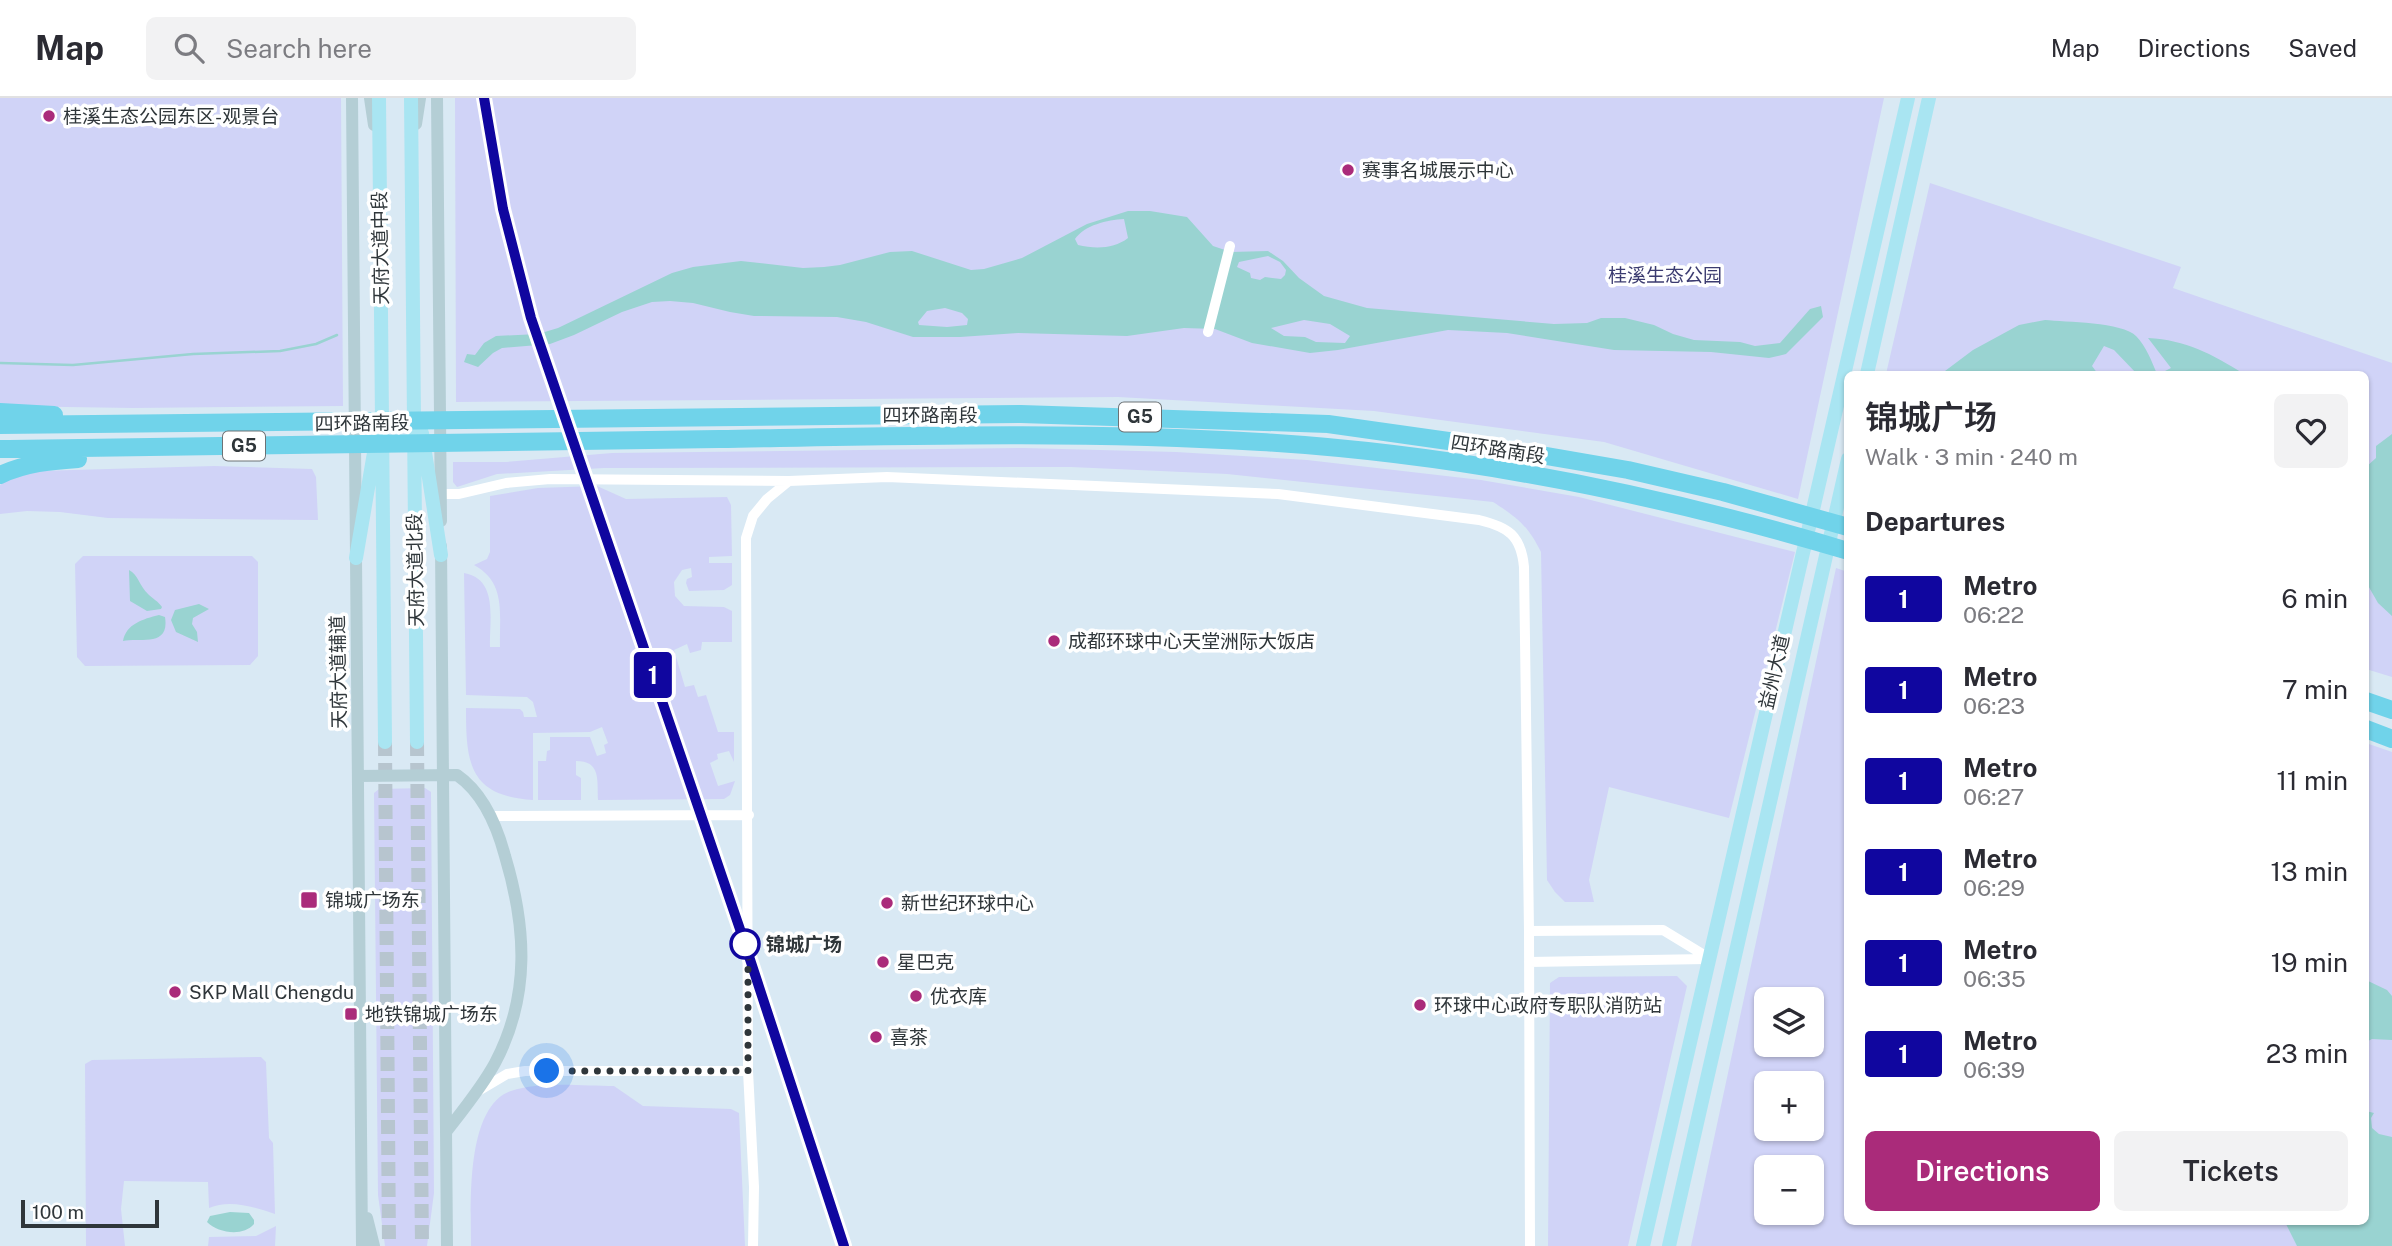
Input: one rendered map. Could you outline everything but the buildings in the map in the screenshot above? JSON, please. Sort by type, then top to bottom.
[{"type":"highway","points":[[0,412],[30,412],[138,423]]},
{"type":"highway","name":"四环路南段","points":[[0,425],[1021,414],[1328,424],[1512,450],[1628,470],[1724,492],[1844,526]]},
{"type":"highway","name":"四环路南段","points":[[0,449],[922,436],[1149,437],[1266,442],[1425,459],[1548,478],[1637,495],[1844,550]]},
{"type":"highway","points":[[0,475],[18,467],[45,461],[226,447]]},
{"type":"highway","points":[[2369,702],[2392,710]]},
{"type":"highway","points":[[2369,730],[2392,739]]},
{"type":"main road","name":"天府大道中段","points":[[379,98],[382,397]]},
{"type":"main road","name":"天府大道中段","points":[[411,98],[414,397]]},
{"type":"main road","name":"益州大道","points":[[1845,371],[1908,98]]},
{"type":"main road","points":[[1868,371],[1929,98]]},
{"type":"main road","name":"益州大道","points":[[1643,1246],[1844,375]]},
{"type":"main road","points":[[356,558],[382,397]]},
{"type":"main road","name":"天府大道北段","points":[[382,397],[385,742]]},
{"type":"main road","points":[[414,397],[427,458],[441,555]]},
{"type":"main road","name":"天府大道北段","points":[[414,397],[417,742]]},
{"type":"main road","name":"益州大道","points":[[1669,1246],[1844,477]]},
{"type":"street","name":"天府大道辅道","points":[[352,98],[362,1246]]},
{"type":"street","points":[[370,98],[380,159]]},
{"type":"street","points":[[412,159],[420,98]]},
{"type":"street","points":[[437,98],[447,1246]]},
{"type":"street","points":[[1208,332],[1230,246]]},
{"type":"street","points":[[440,494],[459,494],[506,483],[550,479],[789,481],[887,477],[1278,494],[1479,520],[1508,531],[1520,545],[1524,567],[1530,1246]]},
{"type":"street","points":[[753,1246],[754,1187],[748,1071],[746,538],[752,516],[789,481]]},
{"type":"street","points":[[358,776],[457,775],[469,783],[491,816],[511,875],[520,913],[523,951],[519,989],[510,1030],[495,1063],[446,1133]]},
{"type":"street","points":[[491,816],[748,815]]},
{"type":"street","points":[[1529,931],[1663,930],[1709,958]]},
{"type":"street","points":[[1529,962],[1709,958]]},
{"type":"street","points":[[474,1093],[507,1074],[525,1071],[748,1071]]},
{"type":"street","points":[[437,1246],[447,1200]]},
{"type":"street","points":[[362,1201],[374,1246]]},
{"type":"green space","points":[[0,98],[341,98],[343,406],[0,406]]},
{"type":"green space","name":"桂溪生态公园","points":[[455,98],[1884,98],[1798,499],[1604,442],[1374,411],[1118,397],[456,402]]},
{"type":"green space","points":[[1930,183],[2181,267],[2173,288],[2392,363],[2392,677],[2369,670],[2369,371],[1887,371]]},
{"type":"green space","points":[[1024,448],[1176,452],[1307,460],[1481,480],[1579,497],[1795,552],[1729,818],[1609,787],[1589,880],[1594,902],[1565,902],[1555,892],[1547,880],[1541,552],[1532,535],[1521,523],[1493,502],[1227,474],[1071,467],[604,468],[497,474],[457,487],[453,482],[453,462],[506,462],[612,453]]},
{"type":"green space","points":[[214,466],[312,469],[316,477],[318,520],[108,518],[27,511],[0,514],[0,485],[10,478],[38,471]]},
{"type":"green space","points":[[597,486],[626,499],[727,497],[731,505],[732,556],[709,557],[709,563],[732,563],[732,585],[724,590],[689,591],[686,583],[687,579],[692,577],[691,568],[682,570],[674,582],[675,596],[684,606],[724,607],[732,611],[732,642],[702,642],[701,650],[690,653],[687,644],[674,650],[685,687],[694,685],[698,697],[706,695],[718,732],[734,732],[734,762],[729,751],[717,754],[718,759],[710,763],[718,786],[735,781],[730,795],[724,799],[598,800],[594,768],[590,764],[576,761],[576,775],[581,778],[581,800],[538,800],[538,761],[546,761],[547,751],[550,750],[550,737],[590,737],[597,756],[606,753],[604,745],[608,743],[602,727],[590,732],[533,733],[533,800],[496,792],[484,784],[470,760],[466,708],[520,709],[524,717],[537,717],[533,702],[527,697],[466,695],[464,573],[483,583],[490,602],[490,647],[500,647],[500,612],[496,590],[485,572],[474,565],[487,559],[490,552],[490,496],[538,488]]},
{"type":"green space","points":[[83,556],[252,556],[258,562],[258,656],[250,665],[85,666],[77,657],[75,564]]},
{"type":"green space","points":[[1836,568],[1844,571],[1844,1225],[2369,1225],[2369,744],[2392,752],[2392,1246],[1691,1246]]},
{"type":"green space","points":[[425,788],[431,792],[434,1193],[427,1246],[385,1246],[378,1195],[374,793],[379,789]]},
{"type":"green space","points":[[1677,976],[1687,986],[1628,1246],[1548,1246],[1550,983],[1559,977]]},
{"type":"green space","points":[[261,1057],[266,1062],[269,1138],[273,1143],[275,1214],[234,1204],[209,1208],[208,1182],[124,1181],[121,1209],[125,1246],[86,1246],[85,1064],[92,1060]]},
{"type":"green space","points":[[535,1086],[614,1086],[643,1106],[731,1109],[739,1113],[745,1246],[471,1246],[474,1160],[485,1116],[496,1101],[511,1091]]},
{"type":"green space","points":[[276,1226],[275,1246],[208,1246],[209,1237],[256,1236]]},
{"type":"shaded area","points":[[1128,211],[1150,211],[1187,217],[1213,246],[1231,252],[1268,251],[1324,296],[1367,308],[1554,324],[1625,318],[1654,325],[1694,340],[1740,342],[1755,346],[1780,343],[1810,309],[1821,306],[1823,317],[1786,354],[1769,358],[1711,352],[1614,350],[1507,333],[1448,330],[1310,353],[1252,343],[1215,329],[1184,328],[1127,336],[1018,333],[913,337],[866,322],[837,317],[754,316],[670,301],[652,302],[622,312],[550,344],[502,348],[478,367],[464,362],[467,354],[475,355],[484,343],[496,336],[538,334],[558,328],[672,273],[693,267],[741,261],[803,268],[824,267],[890,252],[912,251],[971,270],[984,269],[1022,258],[1087,224]],"holes":[[[1124,219],[1128,238],[1104,247],[1078,245],[1075,239],[1079,234],[1104,222]],[[1268,256],[1280,262],[1286,270],[1285,275],[1281,279],[1251,278],[1250,273],[1237,267],[1239,262]],[[945,308],[962,313],[968,319],[967,325],[919,325],[918,322],[927,311]],[[1304,320],[1330,324],[1350,336],[1345,343],[1316,342],[1305,337],[1284,336],[1271,328]]]},
{"type":"shaded area","points":[[2045,320],[2107,325],[2129,331],[2143,344],[2156,371],[2134,371],[2114,350],[2104,346],[2092,366],[2096,371],[1945,371],[1973,350],[2019,325]]},
{"type":"shaded area","points":[[2148,338],[2198,349],[2239,371],[2165,371],[2171,368]]},
{"type":"shaded area","points":[[2392,434],[2392,616],[2378,603],[2369,587],[2369,464],[2376,458],[2376,446]]},
{"type":"shaded area","points":[[129,570],[135,574],[145,591],[161,609],[147,611],[130,601]]},
{"type":"shaded area","points":[[199,604],[209,609],[193,618],[192,624],[197,632],[198,642],[176,632],[171,620],[175,610]]},
{"type":"shaded area","points":[[159,615],[165,617],[165,627],[158,637],[123,641],[131,626]]},
{"type":"shaded area","points":[[2369,981],[2387,990],[2392,996],[2392,1040],[2369,1040]]},
{"type":"shaded area","points":[[2369,1112],[2374,1113],[2371,1118],[2372,1128],[2379,1134],[2392,1137],[2392,1246],[2297,1246],[2286,1225],[2369,1225]]},
{"type":"shaded area","points":[[230,1212],[249,1213],[254,1224],[244,1231],[230,1232],[217,1229],[207,1222],[210,1216]]},
{"type":"waterway","points":[[0,363],[73,365],[193,354],[280,351],[316,344],[337,335]]},
{"type":"tunnel","points":[[385,742],[389,1246]]},
{"type":"tunnel","points":[[417,742],[422,1246]]},
{"type":"metro line","name":"1","points":[[484,98],[503,209],[531,318],[743,938],[844,1246]]},
{"type":"place","name":"桂溪生态公园东区-观景台","points":[[49,116]]},
{"type":"place","name":"赛事名城展示中心","points":[[1348,170]]},
{"type":"place","name":"成都环球中心天堂洲际大饭店","points":[[1054,641]]},
{"type":"place","name":"锦城广场东","points":[[309,900]]},
{"type":"place","name":"新世纪环球中心","points":[[887,903]]},
{"type":"place","name":"锦城广场","points":[[745,944]]},
{"type":"place","name":"星巴克","points":[[883,962]]},
{"type":"place","name":"SKP Mall Chengdu","points":[[175,992]]},
{"type":"place","name":"优衣库","points":[[916,996]]},
{"type":"place","name":"环球中心政府专职队消防站","points":[[1420,1005]]},
{"type":"place","name":"地铁锦城广场东","points":[[351,1014]]},
{"type":"place","name":"喜茶","points":[[876,1037]]},
{"type":"route","points":[[547,1071],[748,1071],[748,944],[745,944]]}]
